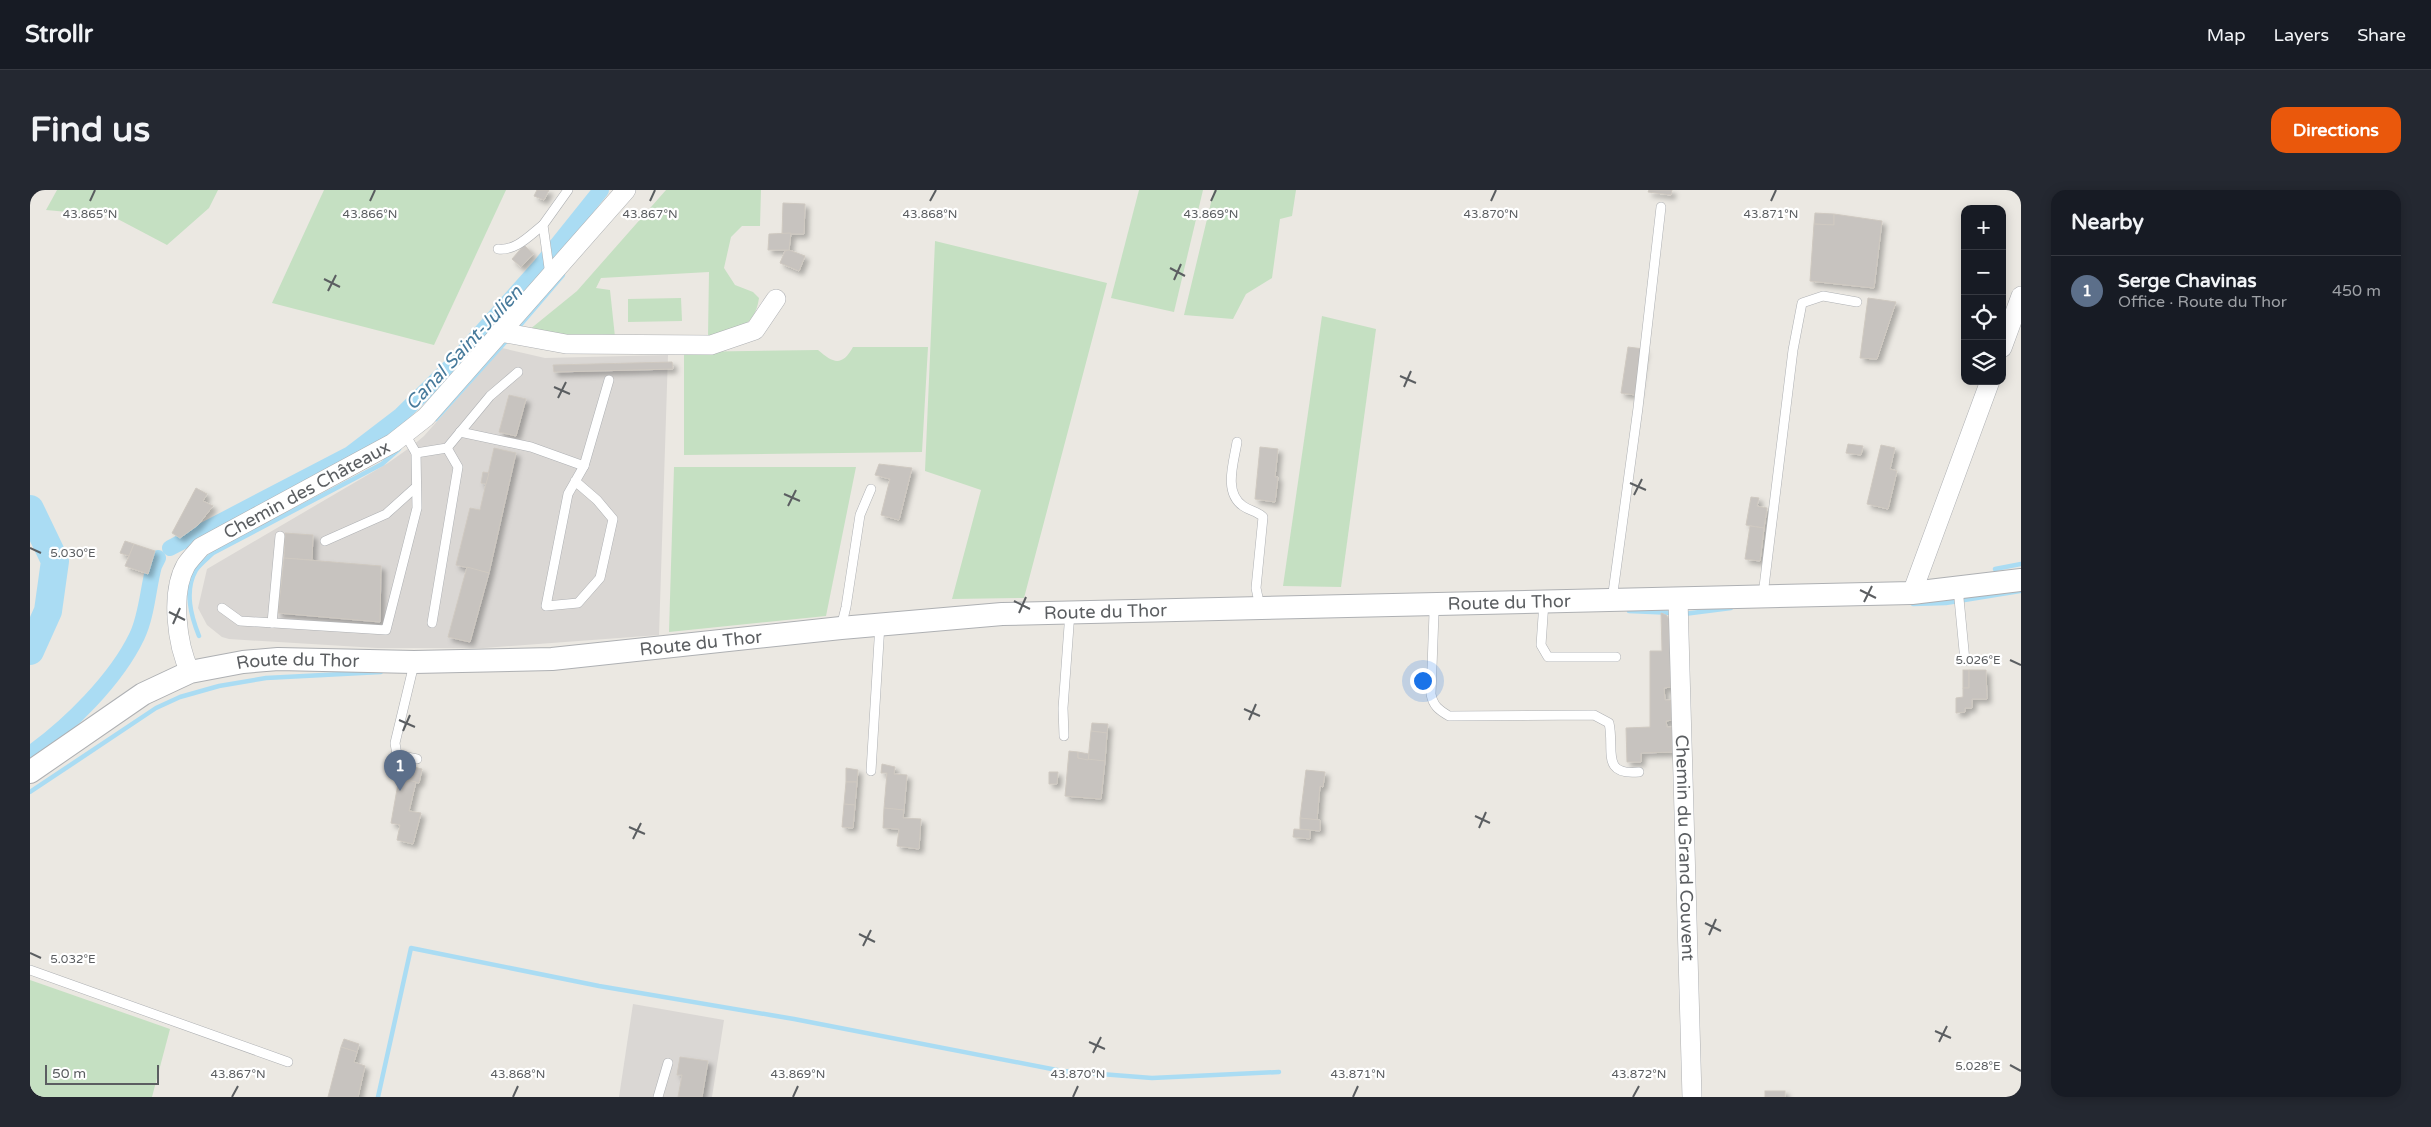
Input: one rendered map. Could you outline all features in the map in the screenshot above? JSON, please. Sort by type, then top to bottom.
[{"type":"street","name":"Chemin des Châteaux","points":[[190,672],[184,659],[177,614],[177,589],[186,566],[201,547],[393,443],[426,417],[626,190]]},
{"type":"street","points":[[2005,340],[2021,296]]},
{"type":"street","points":[[500,332],[566,344],[711,345],[754,330],[776,299]]},
{"type":"street","points":[[1912,593],[1989,385]]},
{"type":"street","name":"Route du Thor","points":[[190,672],[217,665],[278,660],[414,662],[552,658],[880,624],[1002,614],[1912,593],[2021,580]]},
{"type":"street","name":"Chemin du Grand Couvent","points":[[1678,599],[1692,1097]]},
{"type":"street","points":[[30,772],[143,694],[190,672]]},
{"type":"lane","points":[[498,249],[508,250],[542,225],[568,190]]},
{"type":"lane","points":[[1612,600],[1638,408],[1661,206]]},
{"type":"lane","points":[[542,225],[550,275]]},
{"type":"lane","points":[[1763,596],[1793,350],[1802,303],[1824,296],[1857,302]]},
{"type":"lane","points":[[416,453],[447,448],[490,396],[518,372]]},
{"type":"lane","points":[[575,481],[597,500],[613,519],[600,578],[578,602],[546,606],[568,494],[575,481],[584,466],[609,380]]},
{"type":"lane","points":[[460,432],[531,447],[584,466]]},
{"type":"lane","points":[[222,608],[240,621],[386,630],[416,508],[416,453],[405,434]]},
{"type":"lane","points":[[1237,442],[1232,485],[1233,496],[1243,506],[1257,511],[1263,518],[1256,588],[1260,608]]},
{"type":"lane","points":[[432,623],[458,466],[447,448]]},
{"type":"lane","points":[[325,540],[386,514],[416,487]]},
{"type":"lane","points":[[840,628],[846,608],[860,515],[871,489]]},
{"type":"lane","points":[[272,623],[280,536]]},
{"type":"lane","points":[[1958,588],[1965,662]]},
{"type":"lane","points":[[1544,602],[1541,645],[1548,657],[1616,657]]},
{"type":"lane","points":[[1432,604],[1434,613],[1431,694],[1432,703],[1440,710],[1449,716],[1594,715],[1609,723],[1611,762],[1618,770],[1625,774],[1639,772]]},
{"type":"lane","points":[[1064,736],[1063,708],[1070,612]]},
{"type":"lane","points":[[871,771],[880,624]]},
{"type":"lane","points":[[414,662],[395,743],[397,755],[417,759]]},
{"type":"lane","points":[[30,970],[288,1062]]},
{"type":"lane","points":[[658,1097],[668,1063]]},
{"type":"shaded area","points":[[502,348],[545,358],[668,355],[659,635],[483,648],[377,648],[229,639],[222,637],[207,625],[198,608],[207,569],[388,463],[412,446],[424,436]]},
{"type":"shaded area","points":[[633,1004],[724,1020],[712,1097],[619,1097]]},
{"type":"green space","points":[[57,190],[218,190],[209,208],[167,245],[112,216],[46,210]]},
{"type":"green space","points":[[324,190],[506,190],[434,345],[272,303]]},
{"type":"green space","points":[[666,190],[761,190],[760,226],[742,226],[731,237],[724,268],[735,285],[753,292],[759,298],[757,308],[748,322],[735,330],[708,336],[709,272],[601,278],[596,288],[610,290],[615,337],[567,338],[529,330],[577,291]]},
{"type":"green space","points":[[1139,190],[1203,190],[1174,312],[1111,298]]},
{"type":"green space","points":[[1214,190],[1296,190],[1292,216],[1280,219],[1272,278],[1246,294],[1233,319],[1184,315]]},
{"type":"green space","points":[[935,241],[1107,283],[1024,598],[952,599],[981,490],[925,471]]},
{"type":"green space","points":[[681,298],[682,321],[628,322],[628,299]]},
{"type":"green space","points":[[1322,316],[1376,329],[1341,587],[1283,586]]},
{"type":"green space","points":[[853,347],[928,347],[922,452],[684,455],[684,352],[818,350],[828,358],[837,361],[845,358]]},
{"type":"green space","points":[[674,467],[856,467],[826,616],[669,632]]},
{"type":"green space","points":[[30,980],[170,1029],[152,1097],[30,1097]]},
{"type":"building","points":[[537,190],[549,190],[544,200],[534,196]]},
{"type":"building","points":[[1649,190],[1672,190],[1671,195],[1648,192]]},
{"type":"building","points":[[783,203],[805,204],[804,234],[782,234]]},
{"type":"building","points":[[1815,213],[1834,214],[1834,225],[1814,224]]},
{"type":"building","points":[[1834,214],[1882,221],[1874,288],[1810,281],[1814,224],[1834,225]]},
{"type":"building","points":[[791,233],[789,250],[768,250],[769,234]]},
{"type":"building","points":[[524,245],[533,254],[521,267],[512,259]]},
{"type":"building","points":[[789,250],[805,256],[799,271],[780,263],[785,251]]},
{"type":"building","points":[[1868,298],[1896,302],[1877,359],[1860,358]]},
{"type":"building","points":[[1628,347],[1644,349],[1636,395],[1621,393]]},
{"type":"building","points":[[672,362],[673,369],[554,372],[553,365]]},
{"type":"building","points":[[509,395],[526,399],[516,436],[499,432]]},
{"type":"building","points":[[1848,444],[1863,446],[1861,455],[1846,453]]},
{"type":"building","points":[[1881,445],[1895,448],[1890,469],[1897,471],[1888,509],[1867,504]]},
{"type":"building","points":[[1260,447],[1278,449],[1275,477],[1278,477],[1275,502],[1255,499]]},
{"type":"building","points":[[494,448],[516,453],[489,573],[456,565],[470,508],[480,510]]},
{"type":"building","points":[[879,464],[912,468],[899,520],[881,515],[890,479],[875,475]]},
{"type":"building","points":[[483,472],[489,473],[486,484],[481,483]]},
{"type":"building","points":[[196,488],[207,494],[203,501],[213,506],[198,525],[180,538],[172,533]]},
{"type":"building","points":[[1751,497],[1759,498],[1757,506],[1767,508],[1764,528],[1746,525]]},
{"type":"building","points":[[1750,526],[1764,528],[1760,561],[1745,559]]},
{"type":"building","points":[[285,533],[313,535],[312,560],[284,558]]},
{"type":"building","points":[[125,541],[134,544],[129,556],[120,553]]},
{"type":"building","points":[[134,544],[155,551],[148,574],[125,566]]},
{"type":"building","points":[[284,558],[381,566],[380,622],[278,613]]},
{"type":"building","points":[[467,567],[489,573],[470,642],[448,637]]},
{"type":"building","points":[[1661,613],[1670,620],[1671,687],[1664,688],[1665,700],[1671,700],[1672,720],[1666,721],[1667,727],[1672,727],[1673,752],[1641,753],[1641,762],[1627,762],[1626,728],[1650,727],[1650,651],[1662,651]]},
{"type":"building","points":[[1963,670],[1969,670],[1969,688],[1963,688]]},
{"type":"building","points":[[1969,670],[1986,670],[1987,699],[1972,699],[1972,708],[1965,708],[1965,712],[1956,713],[1956,698],[1963,697],[1963,688],[1969,688]]},
{"type":"building","points":[[1092,723],[1108,724],[1107,733],[1091,731]]},
{"type":"building","points":[[1091,731],[1107,733],[1105,761],[1088,760]]},
{"type":"building","points":[[1069,751],[1078,752],[1078,758],[1105,761],[1101,799],[1065,796]]},
{"type":"building","points":[[1078,752],[1089,754],[1088,760],[1078,758]]},
{"type":"building","points":[[402,764],[422,769],[419,783],[399,778]]},
{"type":"building","points":[[882,764],[895,767],[894,774],[907,775],[904,810],[884,808],[887,773],[881,773]]},
{"type":"building","points":[[846,768],[858,770],[857,782],[846,782]]},
{"type":"building","points":[[1306,770],[1325,772],[1323,787],[1320,786],[1317,820],[1300,818]]},
{"type":"building","points":[[1049,772],[1058,772],[1057,784],[1049,784]]},
{"type":"building","points":[[399,778],[416,782],[409,811],[421,813],[413,844],[397,840],[400,825],[391,823]]},
{"type":"building","points":[[846,782],[857,782],[855,805],[844,804]]},
{"type":"building","points":[[844,804],[855,805],[853,828],[842,827]]},
{"type":"building","points":[[884,808],[904,810],[903,818],[921,819],[919,849],[897,846],[899,829],[883,828]]},
{"type":"building","points":[[1300,818],[1320,820],[1320,831],[1300,829]]},
{"type":"building","points":[[1294,829],[1310,830],[1310,839],[1293,837]]},
{"type":"building","points":[[344,1039],[359,1044],[357,1052],[341,1047]]},
{"type":"building","points":[[341,1047],[357,1052],[354,1062],[365,1066],[358,1097],[328,1097]]},
{"type":"building","points":[[680,1057],[708,1061],[702,1097],[678,1097],[682,1075],[677,1075]]},
{"type":"building","points":[[1765,1091],[1785,1091],[1785,1097],[1765,1097]]},
{"type":"waterway","name":"Canal Saint-Julien","points":[[170,548],[350,454],[401,415],[453,364],[541,265],[601,190]]},
{"type":"waterway","points":[[516,330],[563,275]]},
{"type":"waterway","points":[[436,419],[508,339]]},
{"type":"waterway","points":[[199,636],[191,612],[190,586],[196,570],[204,561],[213,553],[382,464],[399,449]]},
{"type":"waterway","points":[[30,509],[55,561],[48,611],[30,651]]},
{"type":"waterway","name":"Canal Saint-Julien","points":[[30,754],[60,730],[90,701],[128,653],[140,628],[154,566],[158,558]]},
{"type":"waterway","points":[[1995,569],[2021,564]]},
{"type":"waterway","points":[[1913,604],[1946,603],[2020,591]]},
{"type":"waterway","points":[[1684,614],[1731,608]]},
{"type":"waterway","points":[[1629,611],[1674,613]]},
{"type":"waterway","points":[[30,792],[156,708],[180,697],[219,686],[266,678],[381,672]]},
{"type":"waterway","points":[[378,1097],[411,948],[599,986],[794,1019],[1062,1071],[1152,1078],[1279,1072]]},
{"type":"place","name":"Serge Chavinas","points":[[400,791]]}]
